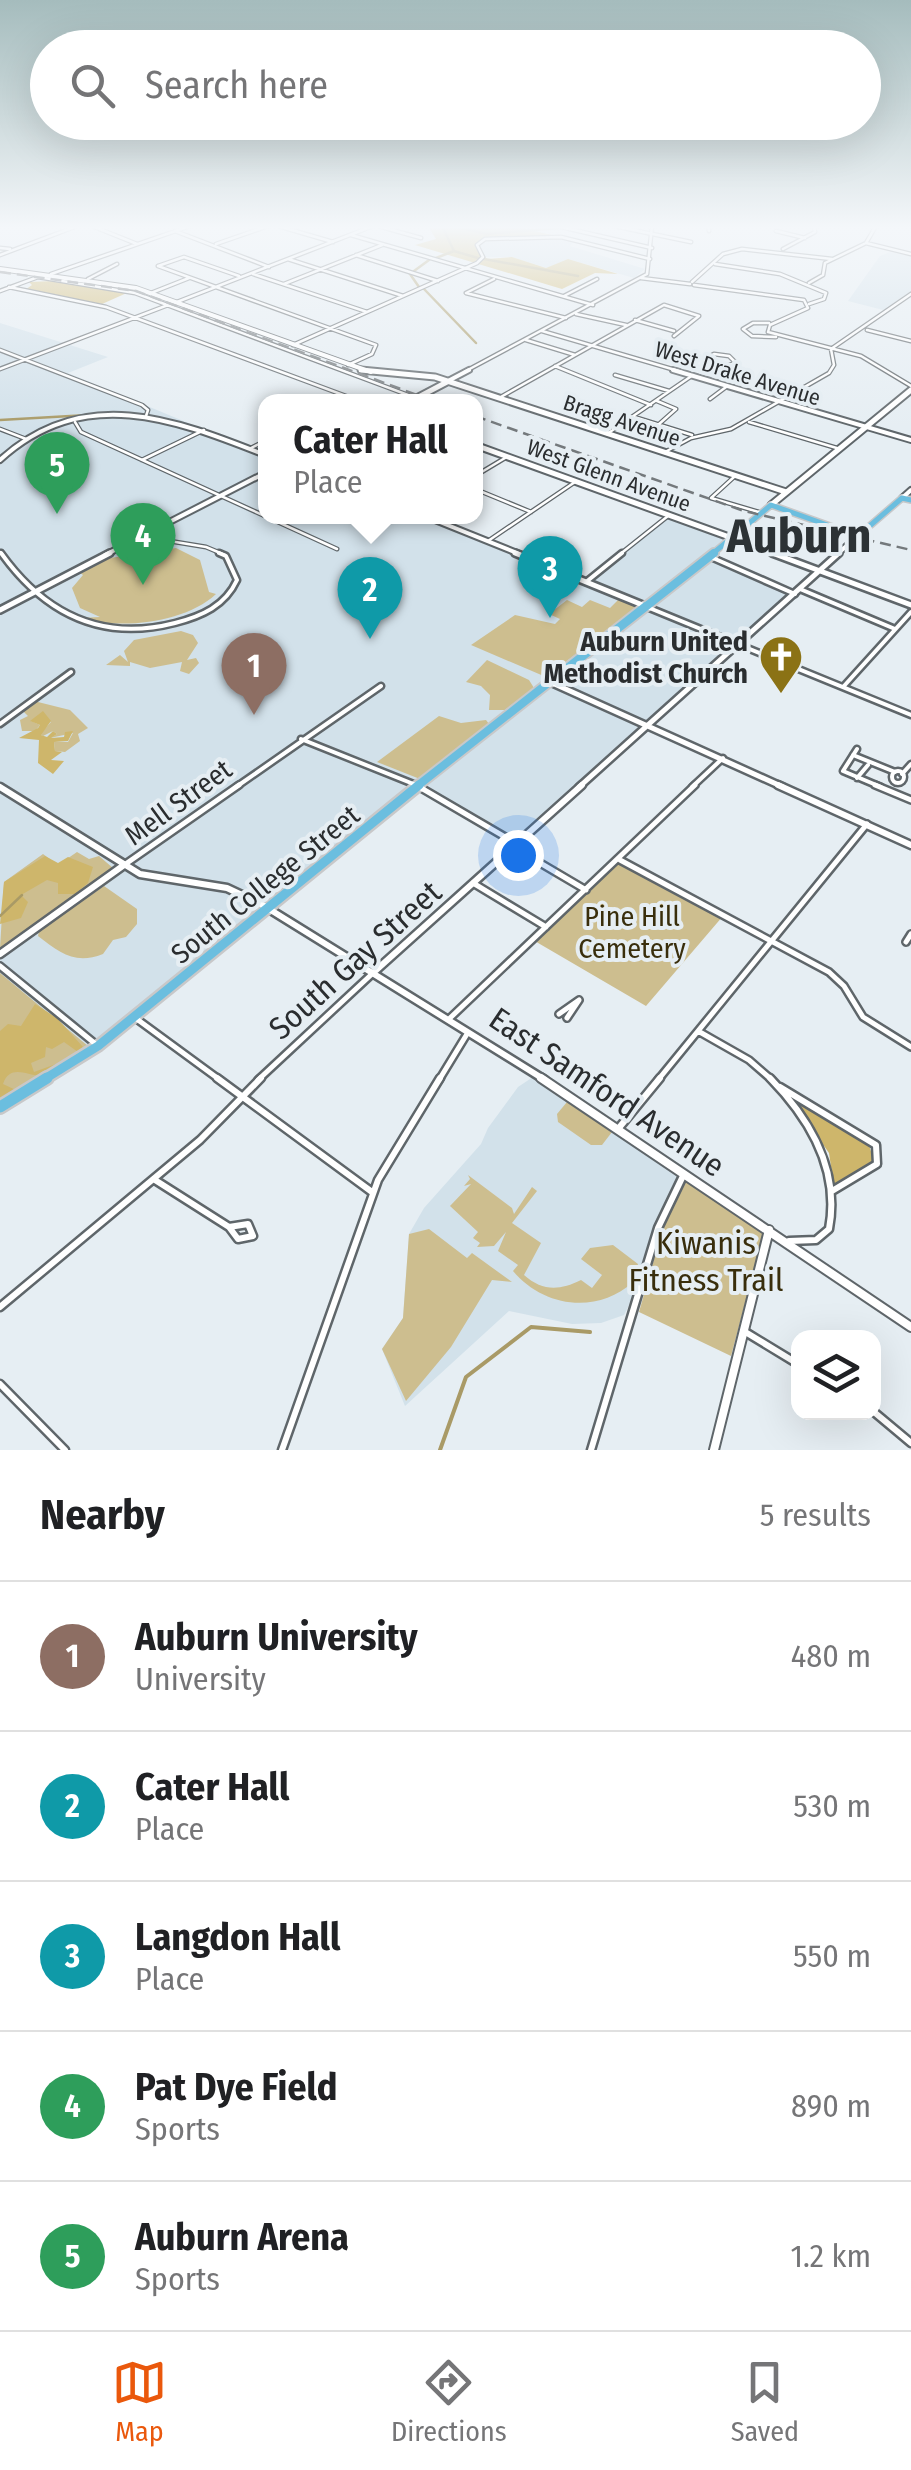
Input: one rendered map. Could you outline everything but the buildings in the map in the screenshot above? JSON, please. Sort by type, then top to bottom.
[{"type":"main road","name":"Bragg Avenue","points":[[153,294],[375,374],[424,374],[786,492]]},
{"type":"main road","points":[[424,394],[448,381]]},
{"type":"main road","points":[[907,499],[858,536],[771,505],[911,388]]},
{"type":"main road","name":"West Glenn Avenue","points":[[483,448],[732,538]]},
{"type":"main road","name":"South College Street","points":[[0,1107],[98,1046],[134,1018],[771,505]]},
{"type":"main road","points":[[835,528],[866,529]]},
{"type":"street","points":[[41,294],[88,302],[138,318],[341,394]]},
{"type":"street","points":[[136,294],[398,394]]},
{"type":"street","points":[[177,302],[198,294]]},
{"type":"street","points":[[239,294],[376,345],[372,354],[348,365]]},
{"type":"street","points":[[313,294],[367,312]]},
{"type":"street","points":[[396,294],[403,296]]},
{"type":"street","points":[[293,345],[408,294]]},
{"type":"street","points":[[469,294],[566,318]]},
{"type":"street","points":[[555,294],[593,305]]},
{"type":"street","points":[[564,296],[569,294]]},
{"type":"street","points":[[448,381],[613,294]]},
{"type":"street","points":[[737,294],[790,296],[809,304]]},
{"type":"street","points":[[823,294],[826,296],[804,311],[772,324],[752,323],[743,328],[752,336],[776,337],[869,360],[911,388]]},
{"type":"street","points":[[831,349],[865,330],[911,294]]},
{"type":"street","points":[[499,398],[626,325],[635,320],[668,304],[700,316],[675,334],[635,320]]},
{"type":"street","points":[[0,370],[169,305]]},
{"type":"street","points":[[576,314],[626,325]]},
{"type":"street","points":[[772,324],[768,332],[776,337]]},
{"type":"street","points":[[865,330],[911,341]]},
{"type":"street","name":"West Drake Avenue","points":[[542,331],[911,440]]},
{"type":"street","points":[[526,340],[574,354]]},
{"type":"street","points":[[633,417],[696,436],[719,434],[832,371],[831,349]]},
{"type":"street","points":[[0,350],[142,405],[148,410],[146,416]]},
{"type":"street","points":[[710,380],[721,367],[737,361],[719,354],[705,359],[721,367]]},
{"type":"street","points":[[554,366],[650,404]]},
{"type":"street","points":[[615,375],[669,391]]},
{"type":"street","points":[[607,434],[693,375]]},
{"type":"street","points":[[710,399],[728,386]]},
{"type":"street","points":[[656,400],[676,408],[658,425]]},
{"type":"street","points":[[0,460],[26,439],[74,422],[146,416],[204,430],[258,452]]},
{"type":"street","points":[[746,421],[840,449]]},
{"type":"street","points":[[74,422],[81,432],[258,514]]},
{"type":"street","points":[[0,429],[26,439]]},
{"type":"street","points":[[142,460],[204,430]]},
{"type":"street","points":[[665,452],[696,436]]},
{"type":"street","points":[[250,449],[258,445]]},
{"type":"street","points":[[483,471],[507,457]]},
{"type":"street","points":[[736,476],[710,498],[762,513]]},
{"type":"street","points":[[0,610],[258,478]]},
{"type":"street","points":[[488,542],[575,482]]},
{"type":"street","points":[[234,504],[235,490]]},
{"type":"street","points":[[907,499],[911,490]]},
{"type":"street","points":[[483,492],[531,512]]},
{"type":"street","points":[[586,582],[670,515]]},
{"type":"street","points":[[280,524],[337,549]]},
{"type":"street","points":[[444,524],[911,715]]},
{"type":"street","name":"South Gay Street","points":[[0,1307],[155,1180],[373,973],[858,536]]},
{"type":"street","points":[[0,552],[34,592],[67,616],[109,631],[138,632],[202,614],[231,594],[237,572],[226,556],[206,547],[145,537]]},
{"type":"street","points":[[732,538],[911,608],[842,688]]},
{"type":"street","points":[[708,556],[896,629]]},
{"type":"street","points":[[0,724],[58,677],[71,672]]},
{"type":"street","points":[[550,682],[911,845]]},
{"type":"street","name":"Mell Street","points":[[0,954],[381,686]]},
{"type":"street","points":[[301,739],[420,786],[586,890]]},
{"type":"street","points":[[910,767],[898,773],[855,752],[841,770],[911,800]]},
{"type":"street","points":[[450,1018],[723,758]]},
{"type":"street","points":[[857,778],[868,765]]},
{"type":"street","name":"East Samford Avenue","points":[[0,787],[148,877],[227,888],[268,910],[470,1030],[911,1326]]},
{"type":"street","points":[[618,1129],[867,824]]},
{"type":"street","points":[[620,860],[829,972],[844,986],[862,1017],[911,1047]]},
{"type":"street","points":[[474,883],[546,928]]},
{"type":"street","points":[[906,942],[911,934]]},
{"type":"street","points":[[0,966],[98,1046]]},
{"type":"street","points":[[559,1014],[580,1000],[567,1018]]},
{"type":"street","points":[[134,1018],[373,1193]]},
{"type":"street","points":[[282,1450],[373,1193],[391,1154],[470,1030]]},
{"type":"street","points":[[698,1030],[748,1060],[775,1084],[876,1145],[879,1152],[872,1168],[832,1191]]},
{"type":"street","points":[[775,1084],[826,1158],[832,1191],[829,1229],[816,1240],[786,1242]]},
{"type":"street","points":[[591,1450],[658,1228],[685,1173]]},
{"type":"street","points":[[155,1180],[229,1227]]},
{"type":"street","points":[[714,1450],[769,1230]]},
{"type":"street","points":[[742,1331],[791,1360]]},
{"type":"street","points":[[0,1384],[65,1450]]},
{"type":"street","points":[[881,1418],[911,1444]]},
{"type":"shaded area","points":[[45,294],[125,294],[102,304]]},
{"type":"shaded area","points":[[853,294],[910,294],[887,311],[848,301]]},
{"type":"shaded area","points":[[0,323],[108,357],[68,373],[258,452],[258,524],[443,524],[586,581],[670,515],[732,538],[710,555],[795,594],[517,844],[419,786],[134,1017],[0,1107]]},
{"type":"shaded area","points":[[43,711],[51,721],[41,735],[47,737],[53,731],[57,734],[51,738],[64,737],[65,732],[73,731],[68,741],[54,742],[55,751],[62,752],[51,760],[64,761],[53,774],[38,763],[39,740],[19,738],[38,728],[40,725],[30,721]]},
{"type":"shaded area","points":[[45,856],[58,863],[68,857],[93,867],[88,883],[75,894],[58,894],[58,883],[47,880],[21,895],[28,902],[21,918],[0,924],[4,882]]},
{"type":"shaded area","points":[[35,1004],[57,1018],[83,1047],[78,1052],[64,1042],[52,1049],[46,1047],[45,1057],[31,1063],[34,1072],[56,1064],[40,1076],[10,1074],[3,1084],[18,1091],[0,1103],[0,1031],[8,1024],[21,1026]]},
{"type":"shaded area","points":[[533,1077],[681,1176],[651,1237],[638,1288],[624,1315],[601,1323],[572,1324],[509,1311],[405,1406],[382,1349],[403,1318],[409,1234],[424,1208],[481,1144],[518,1087]]},
{"type":"shaded area","points":[[790,1097],[868,1142],[874,1161],[834,1187],[829,1153]]},
{"type":"green space","points":[[176,548],[200,560],[209,592],[216,594],[203,604],[152,621],[114,623],[80,618],[100,617],[80,608],[72,588],[83,575],[79,572],[110,558]]},
{"type":"green space","points":[[620,598],[639,606],[546,677],[471,645],[515,615],[555,624],[560,619],[549,614],[567,600],[582,607],[590,600],[610,608]]},
{"type":"green space","points":[[181,631],[193,635],[198,643],[187,660],[196,658],[199,663],[189,674],[180,671],[182,662],[150,668],[130,662],[130,666],[106,665],[120,655],[128,662],[124,651],[134,640]]},
{"type":"green space","points":[[487,660],[529,680],[534,688],[505,710],[489,710],[490,695],[481,686],[466,682]]},
{"type":"green space","points":[[34,701],[70,710],[88,728],[78,734],[80,741],[65,752],[55,751],[54,742],[68,742],[73,733],[50,738],[57,734],[53,731],[43,736],[40,734],[51,722],[45,717],[31,721],[40,725],[35,731],[22,731],[20,720],[28,716],[22,710]]},
{"type":"green space","points":[[439,716],[461,723],[486,720],[489,724],[420,779],[377,762]]},
{"type":"green space","points":[[77,852],[89,859],[99,856],[113,868],[0,948],[4,882],[43,854],[58,865]]},
{"type":"green space","name":"Pine Hill Cemetery","points":[[620,860],[723,916],[646,1006],[533,940]]},
{"type":"green space","points":[[104,886],[137,909],[137,924],[126,937],[113,940],[103,954],[76,958],[38,936],[39,931]]},
{"type":"green space","points":[[0,973],[88,1046],[0,1102]]},
{"type":"green space","points":[[567,1102],[612,1132],[602,1145],[591,1145],[558,1122],[557,1114]]},
{"type":"green space","points":[[468,1175],[512,1208],[514,1214],[532,1187],[537,1191],[512,1223],[541,1243],[524,1275],[537,1284],[551,1288],[581,1280],[592,1288],[602,1275],[581,1259],[590,1248],[613,1245],[638,1264],[633,1282],[619,1292],[587,1303],[539,1293],[513,1271],[518,1265],[498,1251],[506,1232],[494,1246],[477,1247],[480,1243],[473,1238],[478,1232],[450,1206],[471,1184],[464,1186],[470,1179]]},
{"type":"green space","name":"Kiwanis Fitness Trail","points":[[686,1180],[764,1232],[731,1356],[639,1312],[663,1228]]},
{"type":"green space","points":[[429,1229],[467,1258],[472,1253],[512,1282],[492,1280],[451,1347],[406,1401],[382,1349],[403,1318],[409,1234]]},
{"type":"waterway","points":[[428,294],[476,343]]},
{"type":"waterway","points":[[0,420],[88,415]]},
{"type":"waterway","points":[[0,916],[22,895]]},
{"type":"waterway","points":[[440,1450],[466,1377],[531,1327],[590,1332]]},
{"type":"railway","points":[[143,294],[414,394]]},
{"type":"railway","points":[[483,419],[744,511],[911,550]]},
{"type":"place","name":"Auburn Arena","points":[[57,514]]},
{"type":"place","name":"Pat Dye Field","points":[[143,585]]},
{"type":"place","name":"Langdon Hall","points":[[550,618]]},
{"type":"place","name":"Cater Hall","points":[[370,639]]},
{"type":"place","name":"Auburn United Methodist Church","points":[[781,695]]},
{"type":"place","name":"Auburn University","points":[[254,715]]},
{"type":"district","name":"Auburn","points":[[799,535]]}]
